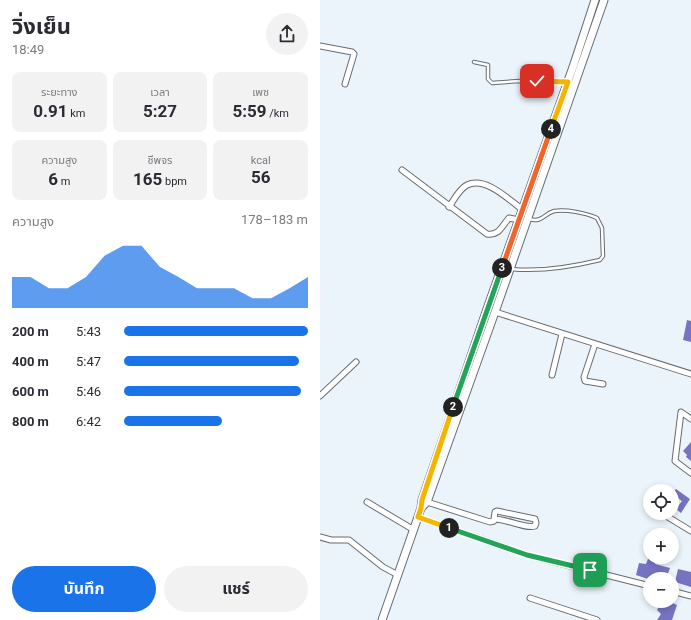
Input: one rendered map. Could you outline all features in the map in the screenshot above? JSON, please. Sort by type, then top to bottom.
[{"type":"main road","points":[[382,620],[414,530],[422,500],[450,415],[568,82],[595,0]]},
{"type":"main road","points":[[421,508],[427,502],[604,0]]},
{"type":"street","points":[[320,46],[352,52],[354,54],[345,84]]},
{"type":"street","points":[[402,170],[483,232],[490,235],[500,230],[509,218],[519,220]]},
{"type":"street","points":[[450,207],[461,190],[467,185],[479,183],[488,186],[523,210]]},
{"type":"street","points":[[495,312],[691,374]]},
{"type":"street","points":[[552,375],[562,334]]},
{"type":"street","points":[[595,344],[584,377],[585,381],[603,384]]},
{"type":"street","points":[[320,396],[356,362]]},
{"type":"street","points":[[691,419],[681,412],[675,461],[691,473]]},
{"type":"street","points":[[367,502],[414,530]]},
{"type":"street","points":[[427,502],[492,522],[494,519],[504,520],[530,527],[535,526],[536,523],[535,519],[497,511],[495,512],[494,519]]},
{"type":"street","points":[[418,517],[527,555],[643,584]]},
{"type":"street","points":[[673,520],[691,531]]},
{"type":"street","points":[[320,537],[330,540],[349,540],[383,567],[398,575]]},
{"type":"street","points":[[679,593],[691,596]]},
{"type":"street","points":[[530,598],[597,620]]},
{"type":"lane","points":[[474,62],[488,65],[488,79],[492,83],[519,81],[568,82]]},
{"type":"lane","points":[[510,269],[530,271],[600,260],[603,256],[602,228],[597,218],[591,215],[560,211],[553,212],[538,220],[528,218]]},
{"type":"building","points":[[687,320],[691,321],[691,342],[683,340]]},
{"type":"building","points":[[691,442],[691,461],[686,457],[687,455],[683,451]]},
{"type":"building","points":[[679,491],[690,499],[681,513],[679,511],[679,505],[682,501],[679,499]]},
{"type":"building","points":[[639,563],[655,564],[670,568],[669,572],[643,572],[643,577],[636,575]]},
{"type":"building","points":[[678,569],[691,572],[691,587],[679,583],[679,572],[677,572]]},
{"type":"building","points":[[658,608],[676,608],[672,620],[657,620],[661,614],[657,610]]},
{"type":"route","points":[[537,81],[568,82],[450,415],[422,500],[418,517],[527,555],[590,570]]}]
